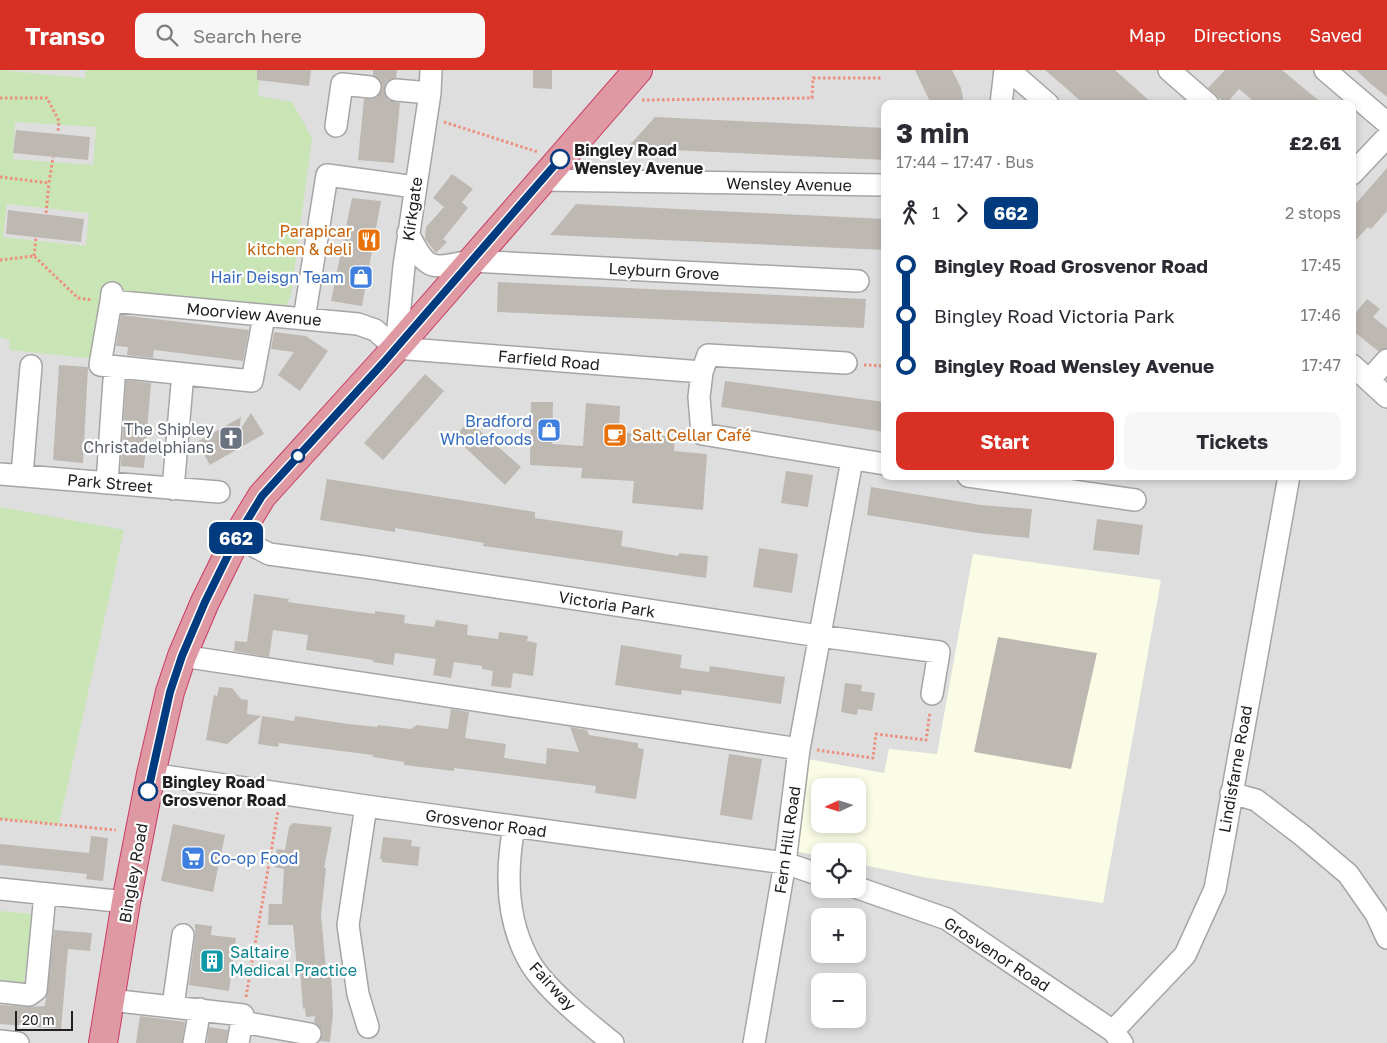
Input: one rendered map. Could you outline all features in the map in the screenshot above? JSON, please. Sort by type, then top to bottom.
[{"type":"highway","name":"Bingley Road","points":[[103,1043],[126,902],[151,774],[170,692],[182,656],[205,602],[237,537],[262,496],[396,348],[638,70]]},
{"type":"street","name":"Kirkgate","points":[[396,348],[408,233],[430,93],[431,70]]},
{"type":"street","points":[[1001,100],[1005,70]]},
{"type":"street","points":[[1009,70],[1043,100]]},
{"type":"street","points":[[1169,70],[1203,100]]},
{"type":"street","points":[[1325,70],[1387,123]]},
{"type":"street","points":[[336,126],[343,77],[370,88]]},
{"type":"street","points":[[396,90],[430,93]]},
{"type":"street","points":[[1356,170],[1387,137]]},
{"type":"street","points":[[304,319],[326,174],[415,186]]},
{"type":"street","name":"Wensley Avenue","points":[[542,180],[881,185]]},
{"type":"street","name":"Leyburn Grove","points":[[408,233],[419,255],[429,264],[443,267],[471,261],[858,281]]},
{"type":"street","points":[[112,297],[100,365],[252,381],[264,316]]},
{"type":"street","name":"Moorview Avenue","points":[[112,297],[264,316],[358,324],[376,330],[396,348]]},
{"type":"street","name":"Farfield Road","points":[[396,348],[702,372]]},
{"type":"street","points":[[846,363],[708,355],[702,372],[699,397],[702,434],[881,464]]},
{"type":"street","points":[[1387,360],[1359,375],[1387,397]]},
{"type":"street","points":[[22,476],[31,366]]},
{"type":"street","points":[[107,483],[114,380]]},
{"type":"street","points":[[173,488],[182,384]]},
{"type":"street","name":"Fern Hill Road","points":[[754,1043],[785,863],[799,748],[852,460]]},
{"type":"street","name":"Park Street","points":[[0,474],[220,492]]},
{"type":"street","points":[[996,480],[1135,500]]},
{"type":"street","name":"Lindisfarne Road","points":[[1117,1037],[1185,955],[1214,889],[1288,480]]},
{"type":"street","name":"Victoria Park","points":[[237,537],[269,554],[938,652],[932,694]]},
{"type":"street","points":[[182,656],[799,748]]},
{"type":"street","name":"Grosvenor Road","points":[[151,774],[366,806],[785,863],[811,872]]},
{"type":"street","points":[[1231,793],[1256,800],[1348,874],[1376,914],[1387,938]]},
{"type":"street","points":[[366,806],[348,925],[358,994],[368,1027]]},
{"type":"street","name":"Fairway","points":[[514,826],[510,852],[510,903],[516,932],[527,959],[548,985],[582,1018],[613,1043]]},
{"type":"street","points":[[0,889],[126,902]]},
{"type":"street","name":"Grosvenor Road","points":[[866,891],[947,919],[1117,1037]]},
{"type":"street","points":[[0,992],[29,995],[36,990],[45,894]]},
{"type":"street","points":[[173,1006],[183,935]]},
{"type":"street","points":[[110,1000],[200,1009],[310,1034]]},
{"type":"street","points":[[194,1043],[200,1009]]},
{"type":"street","points":[[238,1043],[242,1018]]},
{"type":"street","points":[[0,1042],[18,1043]]},
{"type":"path","points":[[612,100],[812,98],[813,78],[883,78]]},
{"type":"path","points":[[0,98],[47,98],[59,121],[58,132]]},
{"type":"path","points":[[426,116],[560,159]]},
{"type":"path","points":[[46,213],[53,157]]},
{"type":"path","points":[[0,177],[49,183]]},
{"type":"path","points":[[34,256],[36,237]]},
{"type":"path","points":[[0,260],[34,256]]},
{"type":"path","points":[[34,256],[78,298],[112,297]]},
{"type":"path","points":[[799,748],[873,758],[876,734],[926,740],[932,694]]},
{"type":"path","points":[[242,1018],[282,793]]},
{"type":"path","points":[[0,819],[140,832]]},
{"type":"shaded area","points":[[0,70],[1387,70],[1387,1043],[0,1043]]},
{"type":"shaded area","points":[[973,554],[1161,580],[1103,903],[928,878],[866,866],[866,843],[811,843],[811,854],[794,851],[808,759],[884,773],[889,749],[937,754]]},
{"type":"green space","points":[[0,70],[85,78],[86,70],[260,70],[258,96],[292,102],[312,138],[291,296],[283,310],[108,293],[95,359],[10,350],[9,340],[0,337]],"holes":[[[15,122],[96,127],[93,165],[13,159]],[[7,204],[89,213],[86,246],[3,237]]]},
{"type":"green space","points":[[0,507],[124,530],[59,824],[0,819]]},
{"type":"green space","points":[[0,911],[32,914],[24,983],[18,988],[0,986]]},
{"type":"building","points":[[257,70],[311,70],[309,86],[257,80]]},
{"type":"building","points":[[373,70],[397,70],[396,78],[386,82],[384,89],[388,100],[400,103],[394,163],[358,160],[364,99],[375,98],[382,89],[381,82],[373,75]]},
{"type":"building","points":[[533,70],[552,70],[552,89],[533,88]]},
{"type":"building","points":[[915,70],[952,70],[961,88],[963,100],[929,100]]},
{"type":"building","points":[[1045,70],[1115,70],[1149,100],[1079,100]]},
{"type":"building","points":[[1225,70],[1282,70],[1318,100],[1252,100],[1239,89],[1229,100],[1222,100],[1208,88]]},
{"type":"building","points":[[1356,70],[1387,70],[1387,97],[1371,84]]},
{"type":"building","points":[[655,117],[881,128],[881,160],[627,148]]},
{"type":"building","points":[[16,130],[90,137],[88,160],[13,153]]},
{"type":"building","points":[[1387,168],[1387,211],[1371,229],[1368,227],[1356,240],[1356,203]]},
{"type":"building","points":[[452,174],[473,189],[462,202],[468,208],[443,239],[447,242],[436,253],[425,239],[426,227],[444,207],[433,198]]},
{"type":"building","points":[[352,198],[381,201],[362,306],[331,301]]},
{"type":"building","points":[[576,204],[881,219],[881,250],[550,235]]},
{"type":"building","points":[[8,210],[84,219],[81,242],[6,234]]},
{"type":"building","points":[[498,282],[866,299],[864,328],[497,312]]},
{"type":"building","points":[[1367,299],[1380,309],[1373,317],[1387,328],[1387,348],[1378,351],[1356,333],[1356,312]]},
{"type":"building","points":[[121,315],[249,330],[243,361],[154,350],[153,358],[127,355],[128,347],[116,346]]},
{"type":"building","points":[[274,332],[306,336],[328,351],[300,391],[278,375],[294,352],[271,349]]},
{"type":"building","points":[[59,365],[88,367],[83,463],[53,460]]},
{"type":"building","points":[[425,374],[444,391],[383,460],[364,443]]},
{"type":"building","points":[[126,380],[151,383],[144,468],[121,466]]},
{"type":"building","points":[[725,381],[881,401],[881,431],[721,407]]},
{"type":"building","points":[[531,402],[553,402],[552,444],[583,446],[586,403],[620,406],[619,432],[675,437],[674,451],[707,454],[703,510],[632,503],[634,481],[581,478],[582,468],[530,465]]},
{"type":"building","name":"The Shipley Christadelphians","points":[[251,413],[264,434],[210,465],[197,442],[241,417],[239,431]]},
{"type":"building","points":[[469,421],[521,467],[505,485],[454,437]]},
{"type":"building","points":[[786,471],[813,475],[808,507],[781,503]]},
{"type":"building","points":[[327,479],[535,512],[535,518],[623,531],[621,546],[678,556],[679,553],[708,556],[706,578],[483,546],[484,543],[395,528],[395,532],[320,520]]},
{"type":"building","points":[[871,487],[981,505],[1032,509],[1029,538],[978,533],[867,515]]},
{"type":"building","points":[[1097,519],[1143,525],[1139,555],[1093,550]]},
{"type":"building","points":[[759,548],[798,554],[792,593],[753,587]]},
{"type":"building","points":[[254,594],[289,599],[288,602],[375,614],[375,611],[405,615],[404,623],[434,627],[436,620],[468,625],[467,635],[498,639],[499,632],[528,636],[527,641],[537,643],[533,676],[513,673],[511,688],[491,686],[493,671],[482,669],[482,666],[454,662],[451,678],[433,675],[436,659],[395,653],[393,665],[373,662],[373,660],[306,650],[308,635],[273,630],[269,657],[234,651],[235,641],[247,642]]},
{"type":"building","points":[[998,637],[1097,653],[1071,769],[974,752]]},
{"type":"building","points":[[621,645],[682,655],[680,668],[709,672],[710,666],[785,677],[781,704],[682,690],[681,695],[615,685]]},
{"type":"building","points":[[845,683],[862,685],[861,691],[875,693],[872,711],[858,709],[857,715],[841,712]]},
{"type":"building","points":[[219,687],[232,688],[241,699],[248,700],[247,714],[261,716],[227,744],[206,740],[214,695],[217,696]]},
{"type":"building","points":[[451,709],[469,712],[465,738],[506,744],[504,758],[546,764],[547,748],[579,752],[570,727],[587,730],[589,735],[638,743],[638,748],[644,749],[636,799],[595,793],[596,786],[454,768],[454,771],[404,765],[404,762],[373,757],[373,755],[279,743],[278,747],[258,744],[262,716],[294,721],[295,716],[377,727],[378,725],[411,729],[417,725],[448,729]]},
{"type":"building","points":[[729,754],[762,759],[752,820],[720,815]]},
{"type":"building","points":[[293,823],[332,827],[324,868],[326,868],[321,915],[326,969],[328,977],[331,976],[333,1014],[330,1042],[320,1041],[322,1030],[314,1022],[315,1016],[306,1017],[305,1008],[303,1009],[300,968],[297,968],[293,925],[268,925],[269,904],[282,904],[284,869],[274,867],[277,849],[285,850],[289,827]]},
{"type":"building","name":"Co-op Food","points":[[173,824],[225,835],[213,892],[161,881]]},
{"type":"building","points":[[91,836],[108,838],[103,881],[86,879],[87,874],[0,865],[0,844],[89,853]]},
{"type":"building","points":[[383,837],[412,840],[411,846],[420,847],[418,866],[382,862],[382,859],[380,859]]},
{"type":"building","name":"Saltaire Medical Practice","points":[[195,924],[212,926],[211,935],[236,938],[229,991],[189,985]]},
{"type":"building","points":[[54,930],[92,933],[90,951],[68,949],[61,1029],[0,1024],[0,1005],[45,1006]]},
{"type":"building","points":[[140,1016],[185,1022],[182,1043],[136,1043]]},
{"type":"building","points":[[209,1027],[228,1030],[226,1043],[207,1043]]},
{"type":"bus line","name":"662","points":[[148,791],[170,692],[182,656],[205,602],[237,537],[262,496],[384,362],[560,159]]},
{"type":"place","name":"Bingley Road Wensley Avenue","points":[[560,159]]},
{"type":"place","name":"Parapicar kitchen & deli","points":[[369,240]]},
{"type":"place","name":"Hair Deisgn Team","points":[[361,277]]},
{"type":"place","name":"Bradford Wholefoods","points":[[549,430]]},
{"type":"place","name":"Salt Cellar Café","points":[[615,435]]},
{"type":"place","name":"The Shipley Christadelphians","points":[[231,438]]},
{"type":"place","name":"Bingley Road Grosvenor Road","points":[[148,791]]},
{"type":"place","name":"Co-op Food","points":[[193,858]]},
{"type":"place","name":"Saltaire Medical Practice","points":[[212,961]]}]
